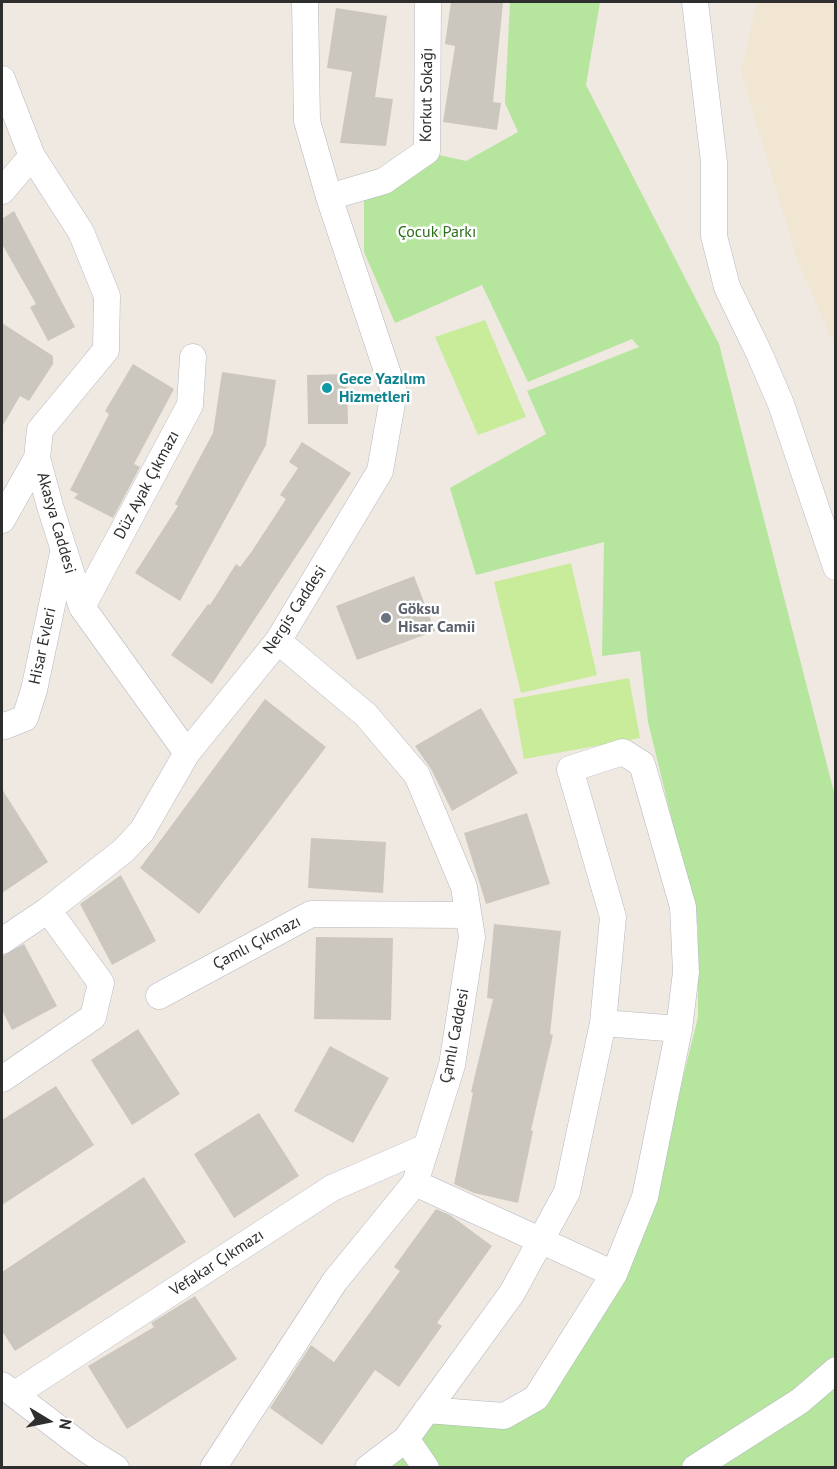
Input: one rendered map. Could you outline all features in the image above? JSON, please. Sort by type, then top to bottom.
[{"type":"street","name":"Nergis Caddesi","points":[[2,941],[48,910],[123,850],[142,831],[187,753],[278,641],[380,471],[394,392],[329,197],[307,121],[305,2]]},
{"type":"street","name":"Korkut Sokağı","points":[[329,197],[384,181],[427,151],[428,2]]},
{"type":"street","points":[[695,2],[714,162],[714,237],[727,287],[781,404],[836,567]]},
{"type":"street","name":"Akasya Caddesi","points":[[2,79],[32,156],[81,232],[107,296],[106,350],[40,430],[38,458],[63,550],[82,607],[187,753]]},
{"type":"street","points":[[2,191],[32,156]]},
{"type":"street","name":"Düz Ayak Çıkmazı","points":[[82,607],[190,405],[193,357]]},
{"type":"street","points":[[2,520],[38,458]]},
{"type":"street","name":"Hisar Evleri","points":[[2,725],[25,718],[34,690],[63,550]]},
{"type":"street","name":"Çamlı Caddesi","points":[[213,1467],[335,1281],[415,1183],[452,1065],[472,937],[464,887],[417,775],[366,715],[278,641]]},
{"type":"street","points":[[368,1467],[406,1440],[427,1410],[512,1293],[567,1192],[603,1023],[613,917],[570,769],[623,752],[642,764],[683,907],[686,972],[679,1029],[645,1197],[614,1274],[536,1398],[504,1416],[427,1410]]},
{"type":"street","points":[[2,1079],[93,1017],[101,983],[48,910]]},
{"type":"street","name":"Çamlı Çıkmazı","points":[[159,996],[311,914],[468,915]]},
{"type":"street","points":[[603,1023],[679,1029]]},
{"type":"street","name":"Vefakar Çıkmazı","points":[[8,1389],[332,1188],[426,1147]]},
{"type":"street","points":[[415,1183],[614,1274]]},
{"type":"street","points":[[695,1467],[800,1401],[836,1370]]},
{"type":"street","points":[[8,1389],[87,1450],[116,1467]]},
{"type":"street","points":[[406,1440],[426,1467]]},
{"type":"shaded area","points":[[757,2],[835,2],[835,346],[797,259],[741,71]]},
{"type":"green space","name":"Çocuk Parkı","points":[[510,2],[600,2],[586,85],[719,344],[835,796],[835,1467],[379,1467],[428,1414],[546,1400],[656,1187],[698,1017],[698,927],[648,722],[640,651],[602,656],[604,542],[476,575],[450,488],[546,434],[527,391],[639,347],[632,339],[528,382],[482,285],[395,323],[364,252],[364,198],[435,154],[466,161],[518,132],[505,103]]},
{"type":"green space","points":[[485,320],[526,417],[478,435],[435,337]]},
{"type":"green space","points":[[571,563],[597,675],[521,693],[494,582]]},
{"type":"green space","points":[[629,678],[640,738],[524,759],[513,699]]},
{"type":"building","points":[[451,2],[503,3],[493,102],[501,103],[497,130],[443,122],[455,46],[445,44]]},
{"type":"building","points":[[336,8],[387,16],[375,97],[393,99],[386,146],[340,143],[352,72],[327,68]]},
{"type":"building","points":[[14,211],[75,327],[48,341],[30,307],[36,304],[2,244],[2,219]]},
{"type":"building","points":[[2,323],[53,356],[53,364],[29,401],[20,396],[2,427]]},
{"type":"building","points":[[133,364],[174,389],[134,464],[140,467],[113,518],[74,498],[78,494],[70,490],[109,414],[105,411]]},
{"type":"building","points":[[222,372],[276,380],[266,445],[180,601],[135,573],[178,506],[175,504],[213,433]]},
{"type":"building","name":"Gece Yazılım Hizmetleri","points":[[347,374],[348,424],[308,424],[307,375]]},
{"type":"building","points":[[302,442],[351,473],[212,684],[171,655],[208,604],[210,605],[236,564],[240,567],[252,551],[286,499],[280,495],[298,468],[289,462]]},
{"type":"building","name":"Göksu Hisar Camii","points":[[414,576],[435,631],[357,660],[336,606]]},
{"type":"building","points":[[265,699],[326,747],[199,914],[140,868]]},
{"type":"building","points":[[481,708],[518,773],[452,811],[431,769],[415,746]]},
{"type":"building","points":[[2,789],[48,862],[2,893]]},
{"type":"building","points":[[527,813],[550,884],[486,904],[464,833]]},
{"type":"building","points":[[311,838],[386,842],[383,893],[308,888]]},
{"type":"building","points":[[121,875],[156,941],[112,965],[80,904]]},
{"type":"building","points":[[494,924],[561,931],[550,1034],[553,1035],[531,1130],[533,1131],[518,1203],[474,1193],[454,1184],[473,1093],[471,1092],[493,999],[487,998]]},
{"type":"building","points":[[316,937],[393,938],[391,1020],[314,1019]]},
{"type":"building","points":[[24,944],[57,1006],[12,1030],[2,1010],[2,956]]},
{"type":"building","points":[[138,1029],[180,1094],[132,1125],[91,1060]]},
{"type":"building","points":[[330,1046],[389,1078],[353,1143],[294,1111]]},
{"type":"building","points":[[56,1086],[94,1145],[2,1205],[2,1120]]},
{"type":"building","points":[[259,1113],[299,1176],[234,1218],[194,1154]]},
{"type":"building","points":[[144,1177],[186,1242],[15,1351],[2,1331],[2,1272]]},
{"type":"building","points":[[436,1209],[450,1215],[492,1246],[437,1323],[442,1326],[399,1387],[375,1370],[322,1445],[270,1408],[311,1345],[334,1362],[400,1271],[394,1267]]},
{"type":"building","points":[[195,1296],[237,1359],[127,1429],[88,1366],[154,1327],[151,1323]]},
{"type":"place","name":"Gece Yazılım Hizmetleri","points":[[327,388]]},
{"type":"place","name":"Göksu Hisar Camii","points":[[386,618]]}]
